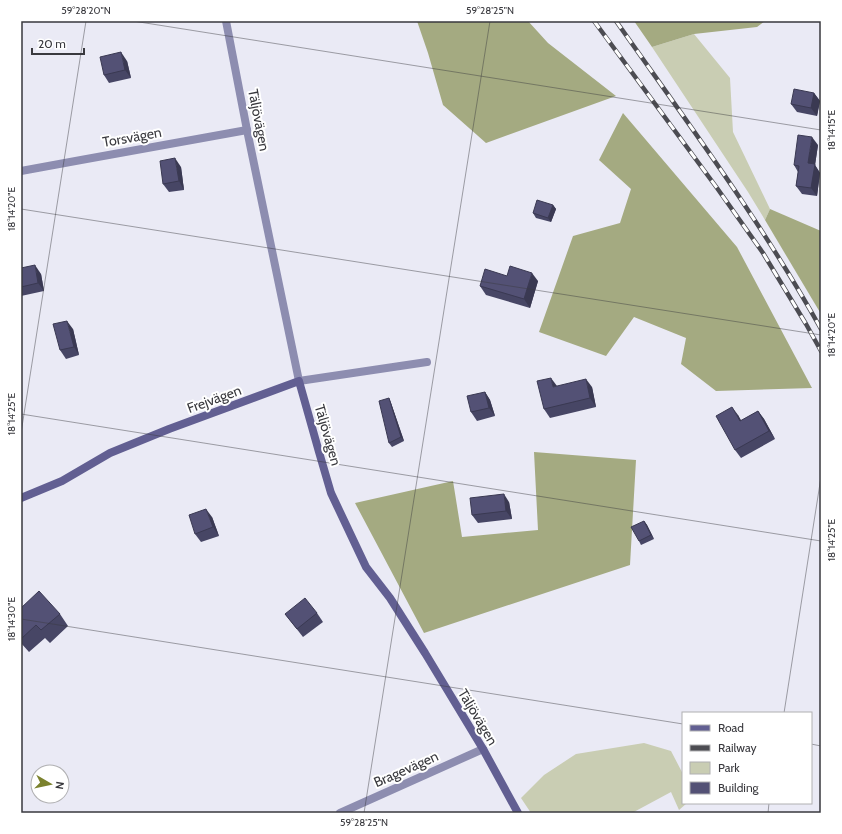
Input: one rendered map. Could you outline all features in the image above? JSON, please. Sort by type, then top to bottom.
[{"type":"street","name":"Täljövägen","points":[[226,21],[299,381],[331,493],[366,567],[390,598],[425,653],[518,813]]},
{"type":"street","name":"Torsvägen","points":[[21,171],[247,130]]},
{"type":"street","name":"Frejvägen","points":[[21,498],[62,481],[110,453],[169,429],[299,381],[427,362]]},
{"type":"street","name":"Bragevägen","points":[[340,813],[482,749]]},
{"type":"green space","points":[[694,34],[730,78],[733,132],[770,209],[765,220],[652,47]]},
{"type":"green space","points":[[644,743],[671,751],[682,772],[682,804],[686,804],[679,810],[671,792],[632,813],[531,813],[521,798],[544,775],[576,754]]},
{"type":"shaded area","points":[[417,21],[528,21],[548,43],[616,96],[486,143],[443,105]]},
{"type":"shaded area","points":[[634,21],[765,21],[757,27],[694,34],[652,47]]},
{"type":"shaded area","points":[[623,113],[737,247],[812,388],[716,391],[681,364],[686,338],[634,317],[606,356],[539,332],[573,236],[620,223],[631,189],[599,160]]},
{"type":"shaded area","points":[[770,209],[821,231],[821,314],[765,220]]},
{"type":"shaded area","points":[[534,452],[636,460],[630,565],[424,633],[355,503],[453,481],[462,537],[538,530]]},
{"type":"building","points":[[121,52],[125,70],[104,75],[100,57]]},
{"type":"building","points":[[794,89],[814,93],[811,108],[791,104]]},
{"type":"building","points":[[798,135],[812,137],[808,163],[815,164],[811,188],[796,186],[799,166],[794,165]]},
{"type":"building","points":[[175,158],[179,181],[163,184],[160,161]]},
{"type":"building","points":[[537,200],[553,205],[548,218],[533,213]]},
{"type":"building","points":[[35,265],[38,283],[21,287],[21,268]]},
{"type":"building","points":[[510,266],[532,273],[524,299],[480,286],[485,269],[507,276]]},
{"type":"building","points":[[67,321],[74,347],[60,350],[53,324]]},
{"type":"building","points":[[551,378],[553,387],[586,379],[590,398],[544,409],[537,381]]},
{"type":"building","points":[[485,392],[489,408],[471,412],[467,396]]},
{"type":"building","points":[[389,398],[401,437],[389,443],[379,401]]},
{"type":"building","points":[[732,407],[740,421],[758,411],[769,431],[735,450],[716,416]]},
{"type":"building","points":[[504,494],[506,511],[472,515],[470,498]]},
{"type":"building","points":[[206,509],[213,527],[195,534],[189,515]]},
{"type":"building","points":[[644,521],[651,535],[639,541],[631,527]]},
{"type":"building","points":[[39,591],[60,614],[41,630],[36,625],[21,639],[21,608]]},
{"type":"building","points":[[305,598],[317,613],[297,629],[285,614]]},
{"type":"railway","points":[[594,21],[763,253],[821,351]]},
{"type":"railway","points":[[616,21],[723,172],[774,250],[821,329]]}]
